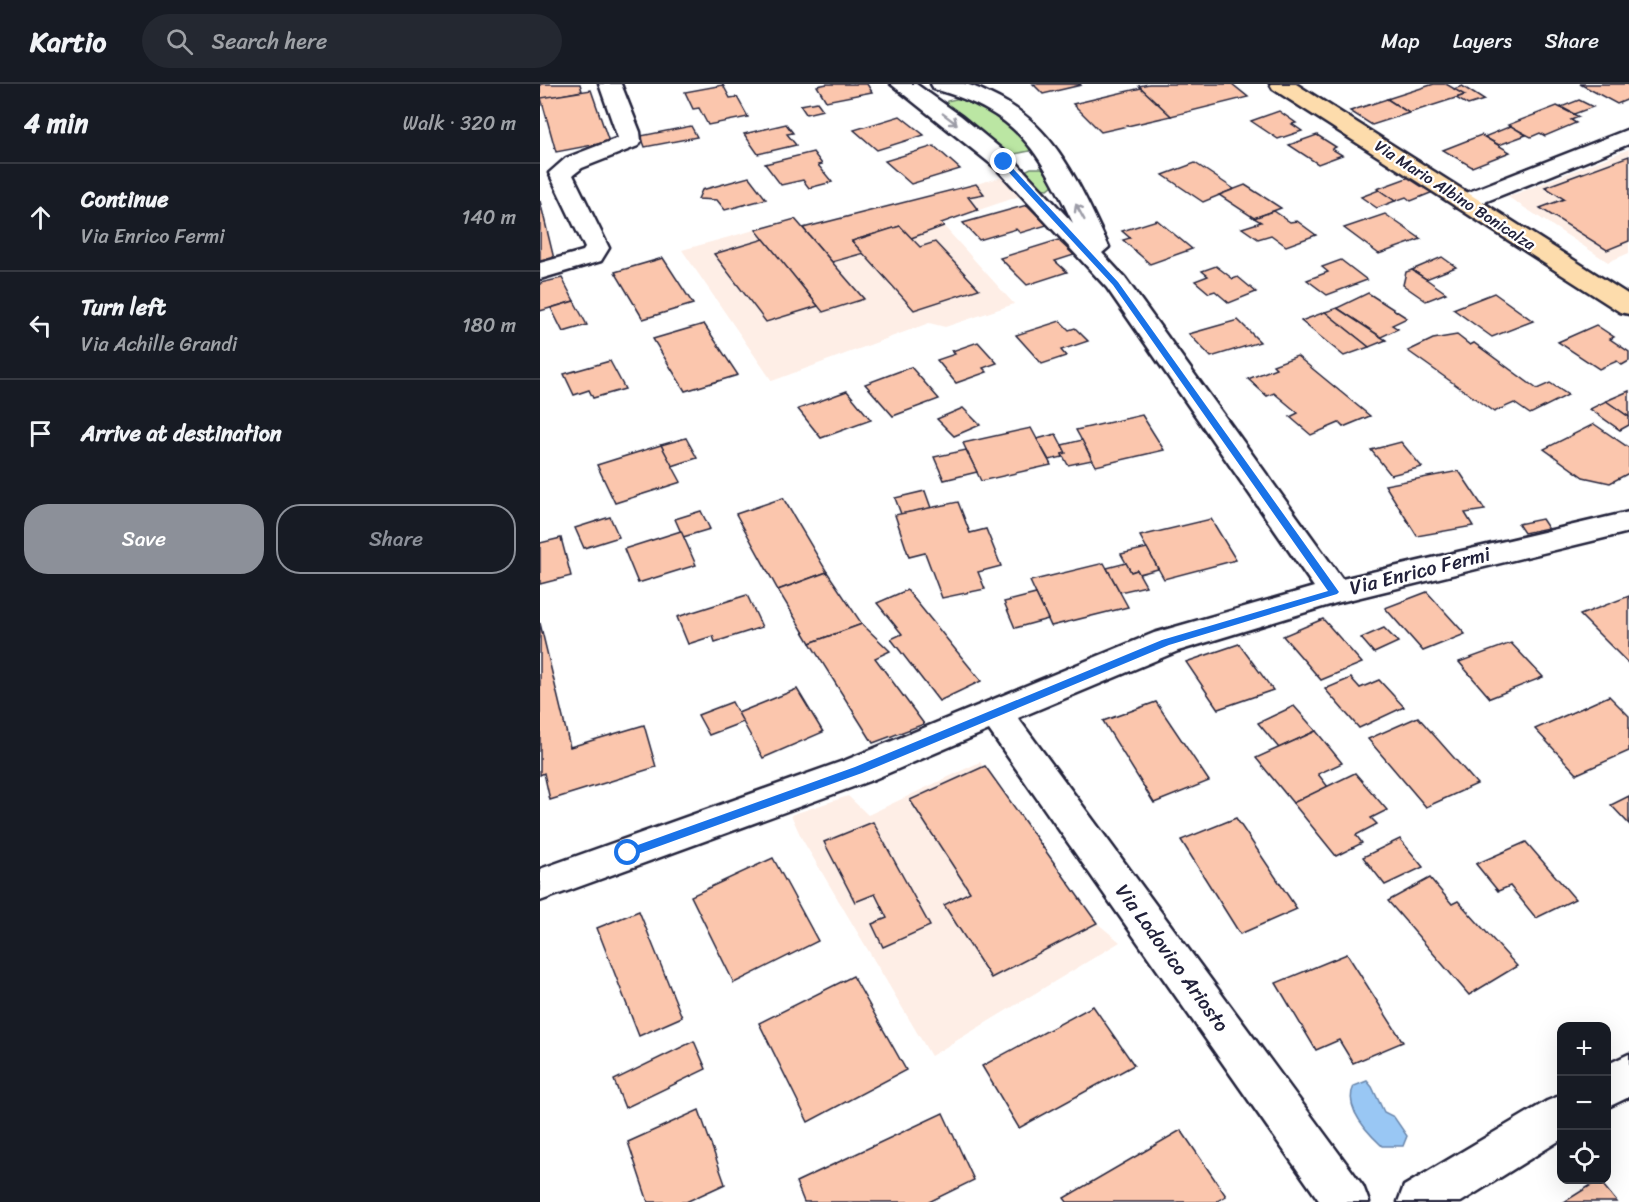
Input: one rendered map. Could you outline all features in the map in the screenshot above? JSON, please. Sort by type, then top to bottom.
[{"type":"main road","name":"Via Mario Albino Bonicalza","points":[[1281,84],[1629,306]]},
{"type":"street","points":[[540,271],[592,256],[597,248],[561,173],[574,163],[630,141],[629,132],[610,84]]},
{"type":"street","points":[[902,84],[1004,162],[1116,283]]},
{"type":"street","points":[[922,99],[934,91],[949,86],[977,96],[1024,125],[1050,157],[1116,283],[1334,592]]},
{"type":"street","points":[[1464,202],[1629,136]]},
{"type":"street","points":[[1004,162],[1050,157]]},
{"type":"street","name":"Via Enrico Fermi","points":[[540,885],[859,770],[1166,642],[1334,592],[1629,522]]},
{"type":"street","name":"Via Lodovico Ariosto","points":[[996,714],[1347,1202]]},
{"type":"street","points":[[1611,1085],[1629,1074]]},
{"type":"street","points":[[1420,1202],[1557,1119]]},
{"type":"shaded area","points":[[1629,149],[1629,253],[1608,262],[1508,197]]},
{"type":"shaded area","points":[[1003,177],[1020,196],[941,223],[1014,304],[945,327],[929,323],[772,381],[682,250],[795,219],[803,228]]},
{"type":"shaded area","points":[[980,762],[1097,923],[1120,942],[931,1056],[802,839],[791,815],[848,796],[868,815]]},
{"type":"green space","points":[[964,97],[994,111],[1032,146],[1029,151],[1010,155],[1000,150],[946,107],[947,101]]},
{"type":"green space","points":[[1031,168],[1043,168],[1053,185],[1048,189],[1038,188],[1025,171]]},
{"type":"water","points":[[1367,1081],[1384,1112],[1394,1117],[1407,1136],[1403,1146],[1382,1146],[1370,1134],[1354,1111],[1351,1094],[1354,1086]]},
{"type":"building","points":[[540,84],[580,84],[582,91],[540,99]]},
{"type":"building","points":[[867,84],[872,92],[826,101],[817,86]]},
{"type":"building","points":[[1033,84],[1080,84],[1081,85],[1043,94]]},
{"type":"building","points":[[1232,84],[1248,97],[1171,116],[1139,86]]},
{"type":"building","points":[[1434,84],[1446,84],[1465,95],[1409,113],[1387,99]]},
{"type":"building","points":[[1580,84],[1629,84],[1629,99],[1617,104]]},
{"type":"building","points":[[723,85],[730,98],[737,97],[748,117],[708,125],[699,108],[693,109],[685,92]]},
{"type":"building","points":[[1462,86],[1484,100],[1468,105],[1456,98],[1465,95],[1454,89]]},
{"type":"building","points":[[1141,88],[1171,116],[1101,132],[1073,104]]},
{"type":"building","points":[[591,90],[609,142],[556,152],[541,98]]},
{"type":"building","points":[[1387,99],[1409,113],[1372,125],[1350,111]]},
{"type":"building","points":[[1579,100],[1593,107],[1574,114],[1561,107]]},
{"type":"building","points":[[817,102],[823,110],[806,114],[800,105]]},
{"type":"building","points":[[1557,106],[1579,117],[1571,120],[1576,123],[1545,136],[1540,133],[1531,137],[1508,125]]},
{"type":"building","points":[[1279,111],[1296,123],[1292,124],[1302,131],[1278,139],[1251,121]]},
{"type":"building","points":[[900,116],[924,135],[877,150],[854,130]]},
{"type":"building","points":[[786,124],[793,133],[787,134],[796,145],[758,154],[744,134]]},
{"type":"building","points":[[691,126],[697,137],[645,147],[641,136]]},
{"type":"building","points":[[1511,126],[1526,135],[1499,145],[1484,137]]},
{"type":"building","points":[[1317,135],[1336,147],[1332,149],[1342,155],[1318,164],[1289,145]]},
{"type":"building","points":[[1481,135],[1510,152],[1472,167],[1443,150]]},
{"type":"building","points":[[934,146],[960,169],[911,184],[885,161]]},
{"type":"building","points":[[813,152],[822,164],[818,165],[832,182],[809,188],[803,180],[781,185],[765,164]]},
{"type":"building","points":[[1629,156],[1629,241],[1607,250],[1540,208],[1564,199],[1545,187]]},
{"type":"building","points":[[1195,163],[1234,189],[1203,202],[1163,175]]},
{"type":"building","points":[[1415,175],[1438,190],[1411,201],[1406,197],[1395,201],[1377,189]]},
{"type":"building","points":[[749,177],[766,199],[725,210],[717,200],[698,199],[702,190]]},
{"type":"building","points":[[976,184],[984,194],[968,197],[978,210],[941,223],[944,226],[911,238],[900,226],[852,241],[864,253],[832,262],[803,228]]},
{"type":"building","points":[[1245,185],[1281,208],[1254,218],[1219,195]]},
{"type":"building","points":[[1379,190],[1395,201],[1377,208],[1361,197]]},
{"type":"building","points":[[540,201],[554,259],[540,262]]},
{"type":"building","points":[[1027,205],[1047,225],[1020,233],[1016,229],[979,240],[963,223]]},
{"type":"building","points":[[1274,211],[1290,222],[1297,221],[1316,235],[1286,246],[1271,235],[1258,239],[1242,228],[1261,222],[1254,218]]},
{"type":"building","points":[[1385,214],[1421,239],[1379,254],[1344,228]]},
{"type":"building","points":[[795,219],[864,299],[823,312],[756,230]]},
{"type":"building","points":[[1157,220],[1192,249],[1150,264],[1123,240],[1130,238],[1122,231]]},
{"type":"building","points":[[900,226],[920,247],[935,242],[979,289],[914,310],[852,241]]},
{"type":"building","points":[[764,239],[818,306],[766,322],[714,254]]},
{"type":"building","points":[[1058,240],[1074,255],[1055,261],[1067,272],[1027,285],[1000,258]]},
{"type":"building","points":[[1442,257],[1456,267],[1426,279],[1412,270]]},
{"type":"building","points":[[663,258],[693,304],[643,319],[615,272]]},
{"type":"building","points":[[1341,260],[1367,280],[1327,295],[1307,280],[1328,272],[1322,267]]},
{"type":"building","points":[[1216,266],[1233,279],[1238,277],[1256,292],[1229,303],[1215,291],[1209,293],[1195,281],[1208,276],[1202,271]]},
{"type":"building","points":[[1412,270],[1446,293],[1426,301],[1403,285],[1406,272]]},
{"type":"building","points":[[562,278],[574,301],[540,311],[540,283]]},
{"type":"building","points":[[1368,293],[1407,318],[1392,325],[1398,329],[1381,337],[1337,308]]},
{"type":"building","points":[[1494,293],[1533,321],[1492,337],[1453,309]]},
{"type":"building","points":[[574,301],[587,325],[563,332],[551,308]]},
{"type":"building","points":[[1337,308],[1386,340],[1369,347],[1325,312]]},
{"type":"building","points":[[1325,312],[1369,347],[1344,356],[1301,321]]},
{"type":"building","points":[[1238,320],[1260,342],[1211,357],[1189,334]]},
{"type":"building","points":[[1060,321],[1069,330],[1075,328],[1088,341],[1061,350],[1066,356],[1042,364],[1016,335]]},
{"type":"building","points":[[704,324],[738,375],[685,391],[653,339]]},
{"type":"building","points":[[1596,325],[1614,337],[1610,339],[1629,352],[1629,361],[1622,365],[1617,361],[1599,369],[1558,342]]},
{"type":"building","points":[[1457,335],[1470,345],[1474,343],[1537,389],[1550,383],[1568,395],[1530,414],[1514,403],[1494,412],[1408,351],[1433,339]]},
{"type":"building","points":[[978,342],[997,363],[983,368],[987,372],[956,383],[937,360],[955,354],[952,351]]},
{"type":"building","points":[[1297,356],[1370,416],[1343,427],[1339,423],[1311,435],[1290,417],[1298,413],[1274,393],[1267,396],[1248,379],[1276,368],[1273,365]]},
{"type":"building","points":[[610,361],[625,389],[593,398],[589,390],[574,395],[564,374]]},
{"type":"building","points":[[911,367],[939,399],[893,416],[865,384]]},
{"type":"building","points":[[847,391],[871,420],[821,438],[798,409]]},
{"type":"building","points":[[1629,391],[1629,417],[1606,401]]},
{"type":"building","points":[[1606,401],[1629,417],[1629,425],[1620,430],[1590,409]]},
{"type":"building","points":[[963,408],[980,425],[954,436],[937,419]]},
{"type":"building","points":[[1142,415],[1164,450],[1096,466],[1076,430]]},
{"type":"building","points":[[1594,424],[1629,448],[1629,473],[1610,483],[1583,477],[1544,449]]},
{"type":"building","points":[[1031,428],[1051,465],[981,481],[963,443]]},
{"type":"building","points":[[1056,434],[1066,453],[1062,454],[1063,457],[1049,460],[1037,439]]},
{"type":"building","points":[[686,438],[697,458],[672,466],[661,445]]},
{"type":"building","points":[[1082,440],[1092,460],[1068,465],[1062,454],[1066,453],[1062,445]]},
{"type":"building","points":[[1401,442],[1422,467],[1391,475],[1371,450]]},
{"type":"building","points":[[661,445],[681,482],[615,503],[597,465]]},
{"type":"building","points":[[966,450],[977,472],[944,480],[934,457]]},
{"type":"building","points":[[1459,471],[1485,510],[1465,513],[1473,526],[1417,536],[1385,485]]},
{"type":"building","points":[[925,491],[931,508],[901,514],[895,498]]},
{"type":"building","points":[[783,498],[827,572],[778,590],[736,514]]},
{"type":"building","points":[[958,502],[970,533],[986,529],[1001,566],[978,572],[985,589],[942,598],[925,553],[909,557],[895,515]]},
{"type":"building","points":[[701,511],[710,529],[683,537],[675,519]]},
{"type":"building","points":[[610,517],[619,537],[584,548],[575,528]]},
{"type":"building","points":[[1211,519],[1236,560],[1164,579],[1140,536]]},
{"type":"building","points":[[1542,519],[1548,528],[1524,533],[1518,524]]},
{"type":"building","points":[[681,531],[696,565],[638,583],[624,549]]},
{"type":"building","points":[[561,538],[571,576],[540,584],[540,543]]},
{"type":"building","points":[[1147,548],[1158,569],[1139,574],[1137,570],[1131,572],[1121,554]]},
{"type":"building","points":[[1104,563],[1128,607],[1051,626],[1030,581]]},
{"type":"building","points":[[1126,563],[1131,572],[1137,570],[1146,586],[1120,592],[1107,568]]},
{"type":"building","points":[[827,572],[862,624],[810,643],[778,590]]},
{"type":"building","points":[[907,590],[981,681],[939,701],[891,639],[902,634],[877,603]]},
{"type":"building","points":[[1427,592],[1465,634],[1423,651],[1385,608]]},
{"type":"building","points":[[1036,594],[1048,619],[1015,628],[1004,602]]},
{"type":"building","points":[[747,595],[762,627],[715,642],[713,636],[688,644],[677,617]]},
{"type":"building","points":[[1629,596],[1629,664],[1580,615]]},
{"type":"building","points":[[1323,619],[1362,663],[1321,680],[1283,636]]},
{"type":"building","points":[[540,623],[570,747],[644,725],[656,767],[550,800],[544,773],[540,775]]},
{"type":"building","points":[[862,624],[890,651],[875,658],[924,724],[873,743],[810,643]]},
{"type":"building","points":[[1384,628],[1398,642],[1374,653],[1361,638]]},
{"type":"building","points":[[1511,643],[1543,677],[1490,698],[1459,662]]},
{"type":"building","points":[[1239,644],[1273,690],[1218,709],[1186,662]]},
{"type":"building","points":[[1351,678],[1360,688],[1379,680],[1404,707],[1359,728],[1325,689]]},
{"type":"building","points":[[797,689],[823,732],[763,758],[738,713]]},
{"type":"building","points":[[1609,696],[1629,716],[1629,751],[1577,774],[1535,729]]},
{"type":"building","points":[[732,702],[743,722],[709,735],[698,715]]},
{"type":"building","points":[[1156,702],[1209,781],[1154,803],[1103,721]]},
{"type":"building","points":[[1294,706],[1316,731],[1279,748],[1258,723]]},
{"type":"building","points":[[1418,717],[1477,784],[1426,807],[1368,739]]},
{"type":"building","points":[[1316,731],[1342,763],[1318,774],[1328,787],[1293,803],[1256,758]]},
{"type":"building","points":[[985,766],[1097,923],[991,978],[944,905],[970,892],[910,800]]},
{"type":"building","points":[[1355,773],[1387,810],[1371,818],[1377,824],[1356,835],[1362,843],[1336,856],[1293,803]]},
{"type":"building","points":[[1629,796],[1629,824],[1611,805]]},
{"type":"building","points":[[1236,818],[1297,909],[1240,934],[1181,840]]},
{"type":"building","points":[[873,822],[930,926],[883,947],[872,924],[887,918],[875,894],[855,902],[824,842]]},
{"type":"building","points":[[1400,839],[1423,867],[1385,885],[1363,857]]},
{"type":"building","points":[[1526,842],[1575,899],[1536,918],[1510,886],[1498,891],[1476,864]]},
{"type":"building","points":[[773,858],[818,941],[734,983],[691,896]]},
{"type":"building","points":[[1430,878],[1452,904],[1458,901],[1517,966],[1469,995],[1388,901]]},
{"type":"building","points":[[639,911],[682,1017],[639,1036],[597,928]]},
{"type":"building","points":[[1347,954],[1403,1042],[1353,1063],[1339,1040],[1316,1050],[1276,983]]},
{"type":"building","points":[[853,976],[906,1070],[808,1122],[759,1023]]},
{"type":"building","points":[[1093,1006],[1134,1065],[1019,1128],[982,1066]]},
{"type":"building","points":[[694,1041],[706,1069],[625,1108],[614,1080]]},
{"type":"building","points":[[699,1110],[725,1184],[686,1202],[648,1202],[628,1142]]},
{"type":"building","points":[[943,1113],[974,1180],[929,1202],[804,1202],[796,1182]]},
{"type":"building","points":[[1181,1130],[1226,1196],[1216,1202],[1067,1202],[1064,1198]]},
{"type":"building","points":[[1593,1184],[1602,1184],[1617,1202],[1564,1202]]},
{"type":"route","points":[[628,853],[859,770],[1166,642],[1334,592],[1116,283],[1004,162]]}]
